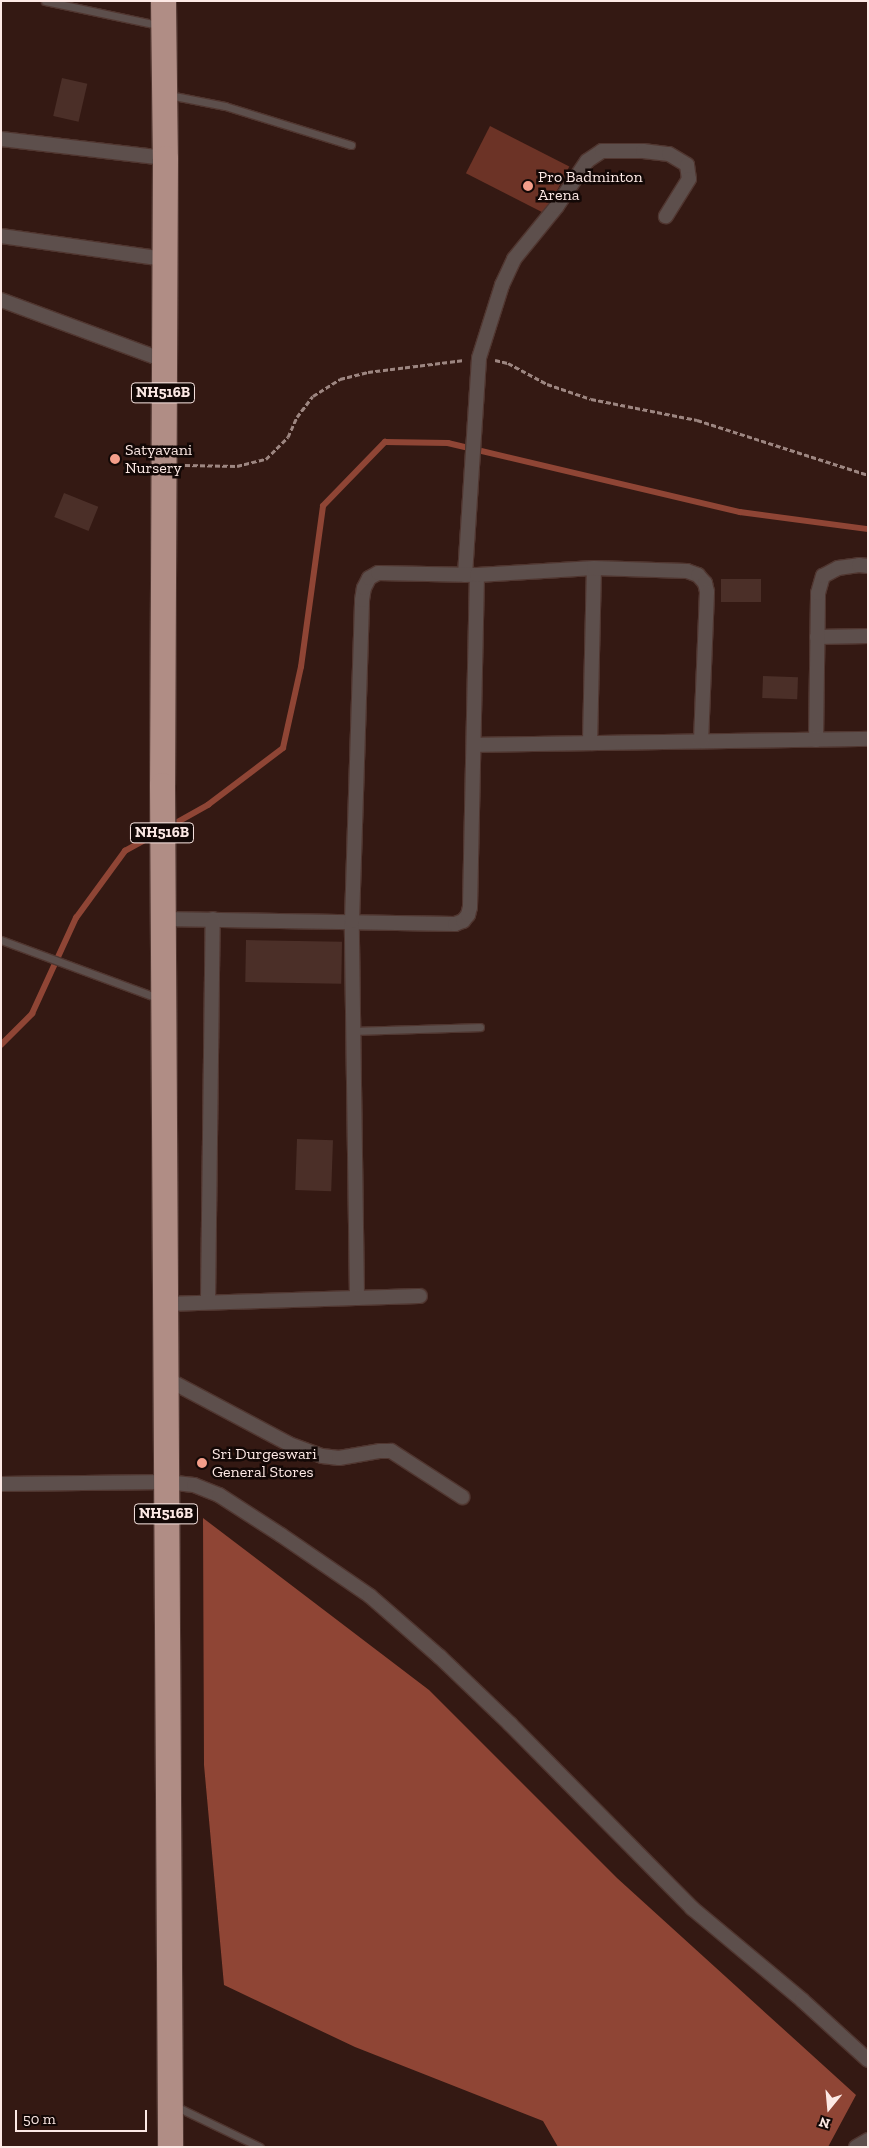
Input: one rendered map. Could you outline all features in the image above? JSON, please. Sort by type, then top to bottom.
[{"type":"highway","name":"NH516B","points":[[163,1],[165,158],[162,881],[170,2147]]},
{"type":"street","points":[[1,139],[165,158]]},
{"type":"street","points":[[163,919],[455,924],[463,921],[468,915],[475,745],[471,575],[479,358],[502,285],[514,259],[557,206],[587,160],[602,151],[643,151],[669,154],[687,165],[689,179],[666,216]]},
{"type":"street","points":[[1,236],[164,259]]},
{"type":"street","points":[[1,300],[163,360]]},
{"type":"street","points":[[816,740],[818,593],[823,576],[838,568],[859,565],[868,566]]},
{"type":"street","points":[[590,743],[594,568]]},
{"type":"street","points":[[357,1298],[354,1148],[355,1031],[352,922],[364,588],[369,578],[378,573],[471,575],[594,568],[687,571],[698,575],[705,583],[707,592],[701,741]]},
{"type":"street","points":[[817,637],[868,636]]},
{"type":"street","points":[[475,745],[868,739]]},
{"type":"street","points":[[208,1302],[213,920]]},
{"type":"street","points":[[165,1304],[420,1296]]},
{"type":"street","points":[[165,1378],[288,1444],[322,1456],[339,1458],[380,1450],[390,1451],[462,1497]]},
{"type":"street","points":[[1,1484],[166,1482],[194,1485],[219,1495],[370,1596],[440,1657],[510,1724],[692,1908],[802,2000],[868,2060]]},
{"type":"street","points":[[856,2147],[868,2140]]},
{"type":"lane","points":[[45,1],[163,26]]},
{"type":"lane","points":[[164,94],[225,106],[351,145]]},
{"type":"lane","points":[[1,940],[163,1000]]},
{"type":"lane","points":[[355,1031],[480,1027]]},
{"type":"lane","points":[[170,2104],[260,2147]]},
{"type":"path","points":[[164,464],[236,466],[266,459],[288,437],[297,418],[312,396],[340,379],[368,372],[479,358],[508,363],[547,384],[591,399],[697,420],[868,475]]},
{"type":"shaded area","points":[[490,126],[569,166],[545,214],[466,173]]},
{"type":"shaded area","points":[[203,1518],[429,1690],[617,1878],[856,2095],[828,2147],[558,2147],[543,2121],[355,2047],[224,1985],[204,1765]]},
{"type":"building","points":[[62,78],[87,84],[79,122],[53,116]]},
{"type":"building","points":[[64,493],[98,507],[89,531],[54,517]]},
{"type":"building","points":[[721,579],[761,579],[761,602],[721,602]]},
{"type":"building","points":[[763,676],[798,677],[797,699],[762,698]]},
{"type":"building","points":[[246,940],[342,942],[341,984],[245,982]]},
{"type":"building","points":[[297,1139],[333,1140],[331,1191],[295,1190]]},
{"type":"waterway","points":[[169,827],[208,805],[283,748],[301,667],[323,506],[385,442],[448,443],[740,512],[868,529]]},
{"type":"waterway","points":[[1,1045],[32,1014],[76,918],[125,851],[156,834]]},
{"type":"place","name":"Pro Badminton Arena","points":[[528,186]]},
{"type":"place","name":"Satyavani Nursery","points":[[115,459]]},
{"type":"place","name":"Sri Durgeswari General Stores","points":[[202,1463]]}]
